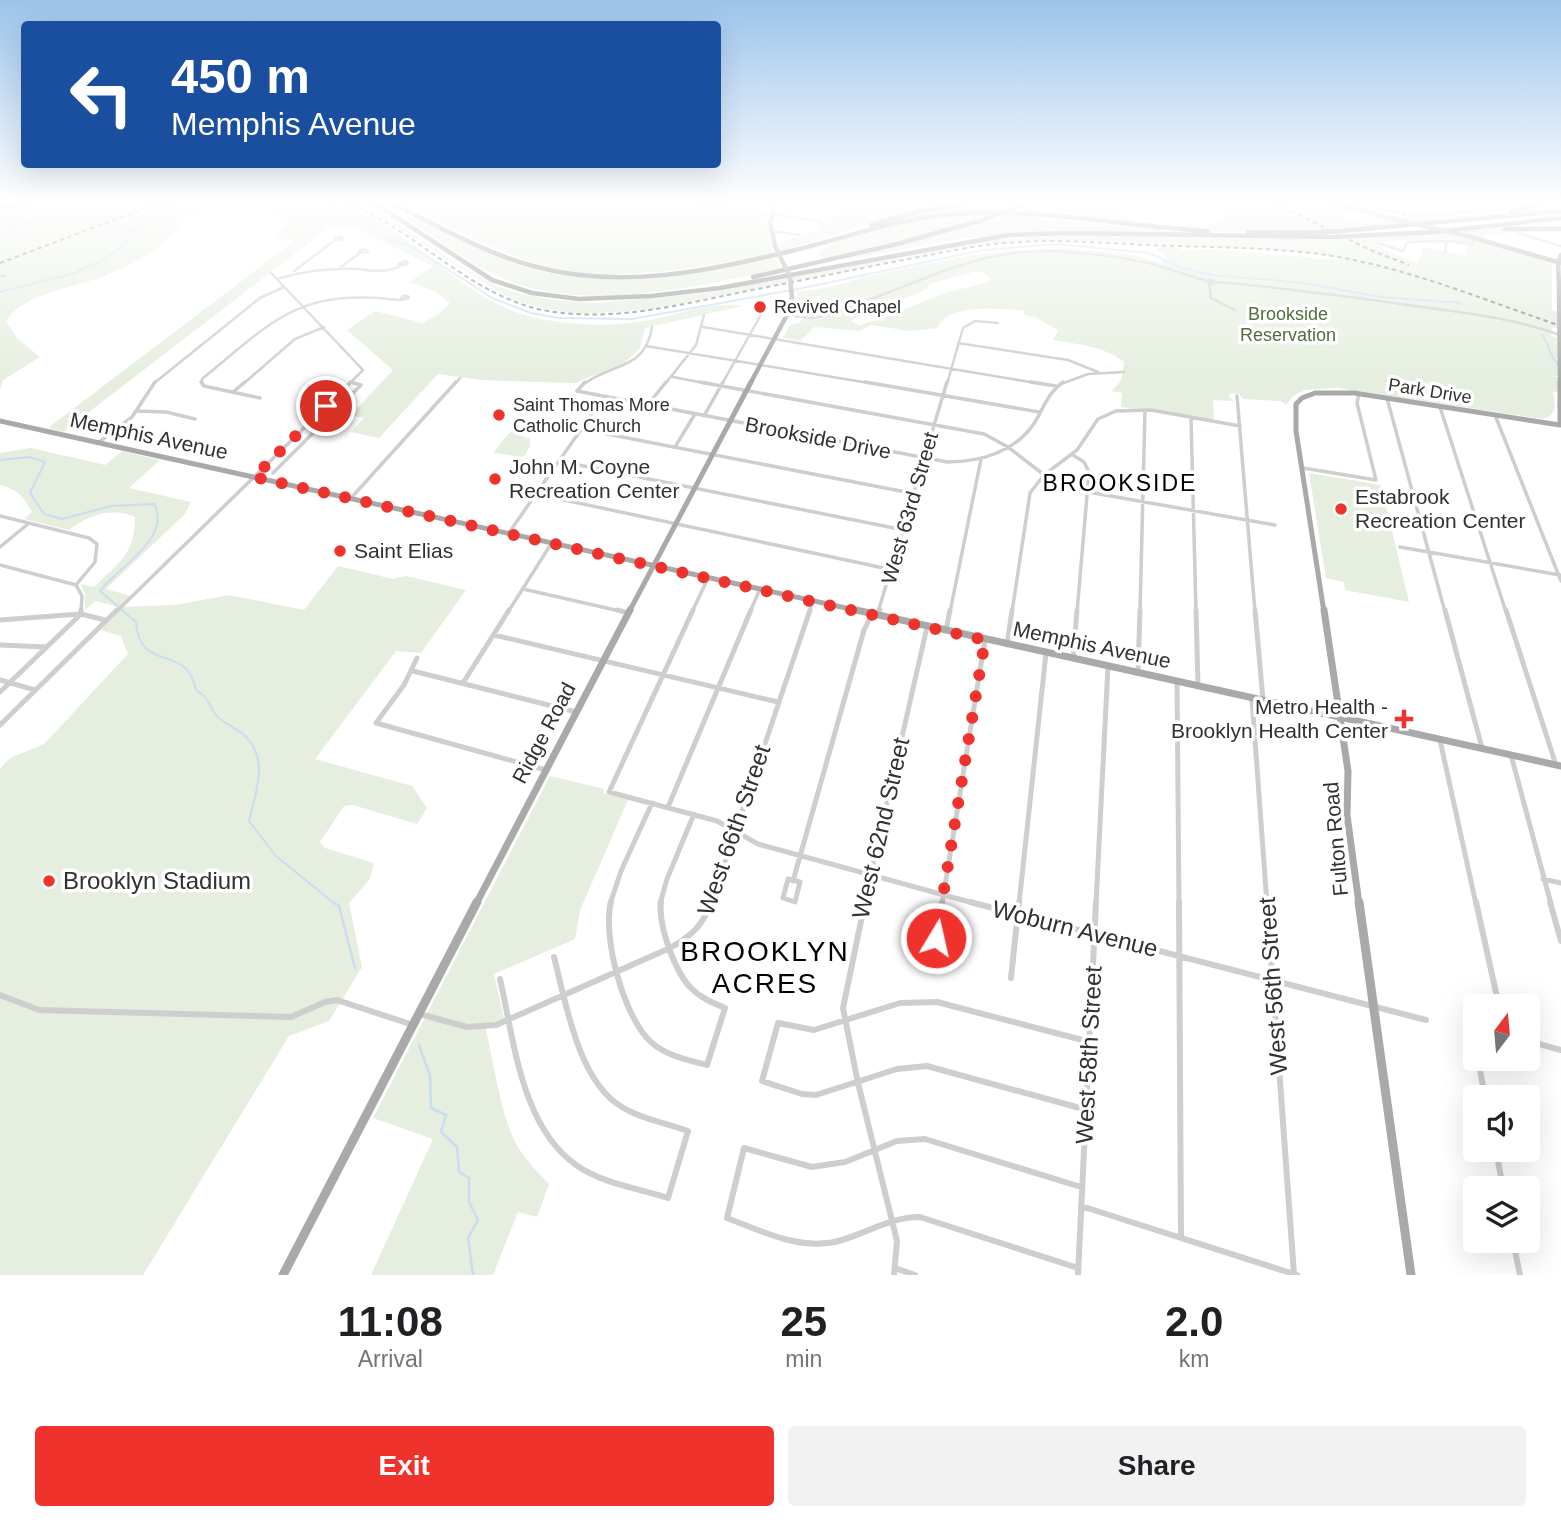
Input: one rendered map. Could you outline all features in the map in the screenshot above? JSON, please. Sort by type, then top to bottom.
[{"type":"highway","points":[[465,264],[503,285],[547,296],[599,300],[720,288],[847,264]]},
{"type":"highway","points":[[472,264],[518,285],[560,294],[613,295],[687,288],[812,264]]},
{"type":"highway","points":[[528,264],[569,274],[609,276],[662,274],[736,264]]},
{"type":"main road","name":"Ridge Road","points":[[283,1275],[576,712],[787,315],[792,298],[790,277],[783,264]]},
{"type":"main road","points":[[1560,264],[1560,428]]},
{"type":"main road","name":"Park Drive","points":[[1297,401],[1315,393],[1359,394],[1560,428]]},
{"type":"main road","name":"Fulton Road","points":[[1297,401],[1295,414],[1348,771],[1348,814],[1411,1275]]},
{"type":"main road","name":"Memphis Avenue","points":[[0,421],[1559,765]]},
{"type":"street","points":[[277,279],[304,264]]},
{"type":"street","points":[[340,268],[346,264]]},
{"type":"street","points":[[787,315],[806,318],[833,314],[968,264]]},
{"type":"street","points":[[1142,264],[1208,282],[1283,286],[1415,306],[1486,313],[1513,319],[1561,336]]},
{"type":"street","points":[[293,272],[340,268],[386,272],[400,266]]},
{"type":"street","points":[[0,725],[359,373],[362,366],[271,274]]},
{"type":"street","points":[[1208,282],[1211,298],[1235,310]]},
{"type":"street","points":[[98,443],[136,411],[148,389],[166,371],[260,298],[284,287]]},
{"type":"street","points":[[260,398],[204,386],[202,379],[273,321],[304,307],[336,297],[399,300]]},
{"type":"street","points":[[704,416],[763,311]]},
{"type":"street","points":[[647,406],[693,352],[703,327],[704,315]]},
{"type":"street","name":"West 63rd Street","points":[[793,881],[865,629],[869,620],[877,615],[893,570],[958,343],[967,324],[980,321],[998,323]]},
{"type":"street","points":[[233,392],[295,339],[324,327]]},
{"type":"street","points":[[508,534],[603,398],[579,393],[578,389],[588,380],[631,363],[646,346],[652,327]]},
{"type":"street","points":[[703,327],[1057,386],[1079,376],[1099,372],[1124,372]]},
{"type":"street","points":[[958,343],[1068,360],[1099,372]]},
{"type":"street","points":[[646,346],[1039,412]]},
{"type":"street","points":[[673,377],[984,434],[1008,447],[1043,474]]},
{"type":"street","points":[[351,498],[460,378]]},
{"type":"street","points":[[273,473],[361,385],[350,382]]},
{"type":"street","name":"Brookside Drive","points":[[603,398],[956,463],[981,459],[1008,447],[1029,430],[1057,386]]},
{"type":"street","points":[[1303,468],[1376,480],[1357,403],[1359,394]]},
{"type":"street","points":[[1237,396],[1263,700]]},
{"type":"street","points":[[1387,398],[1482,748]]},
{"type":"street","points":[[1440,407],[1559,765]]},
{"type":"street","points":[[1007,645],[1029,499],[1033,488],[1043,474],[1073,455],[1101,417],[1121,410],[1145,410],[1240,426]]},
{"type":"street","points":[[1138,673],[1145,410]]},
{"type":"street","points":[[136,411],[166,412],[195,419]]},
{"type":"street","points":[[675,447],[695,414]]},
{"type":"street","points":[[1495,415],[1561,581]]},
{"type":"street","points":[[315,416],[328,419]]},
{"type":"street","points":[[1191,418],[1198,686]]},
{"type":"street","points":[[581,429],[916,494]]},
{"type":"street","points":[[1073,455],[1087,466],[1088,492],[1073,659]]},
{"type":"street","points":[[946,631],[981,459]]},
{"type":"street","points":[[559,461],[904,530]]},
{"type":"street","points":[[1088,492],[1275,525]]},
{"type":"street","points":[[536,494],[893,570]]},
{"type":"street","points":[[0,516],[89,538],[97,544],[99,554],[96,562],[76,584]]},
{"type":"street","points":[[0,547],[28,523]]},
{"type":"street","points":[[463,683],[551,544]]},
{"type":"street","points":[[1400,547],[1560,574]]},
{"type":"street","points":[[0,565],[76,584],[82,596],[81,614],[0,692]]},
{"type":"street","points":[[662,674],[708,578]]},
{"type":"street","points":[[523,589],[630,613]]},
{"type":"street","points":[[668,807],[760,589]]},
{"type":"street","name":"West 66th Street","points":[[420,1014],[466,1029],[481,1030],[510,1020],[670,948],[694,934],[706,917],[813,601]]},
{"type":"street","points":[[0,620],[19,621],[55,612],[81,614],[105,621]]},
{"type":"street","name":"West 62nd Street","points":[[895,1271],[897,1241],[858,1083],[845,1021],[844,995],[927,626]]},
{"type":"street","points":[[494,635],[778,702]]},
{"type":"street","points":[[933,957],[985,640]]},
{"type":"street","points":[[0,645],[47,647]]},
{"type":"street","points":[[1011,978],[1046,653]]},
{"type":"street","points":[[417,659],[413,671],[376,723],[546,770]]},
{"type":"street","name":"West 58th Street","points":[[1078,1271],[1108,666]]},
{"type":"street","points":[[413,671],[576,712]]},
{"type":"street","name":"Woburn Avenue","points":[[662,674],[608,792],[717,821],[758,844],[800,856],[1426,1020]]},
{"type":"street","points":[[0,680],[36,690]]},
{"type":"street","points":[[1177,681],[1181,1238]]},
{"type":"street","name":"West 56th Street","points":[[1252,698],[1295,1275]]},
{"type":"street","points":[[1440,739],[1496,994]]},
{"type":"street","points":[[1510,754],[1561,940]]},
{"type":"street","points":[[652,803],[614,892],[606,925],[617,971],[647,1039],[662,1050],[707,1065],[725,1008],[709,1003],[687,986],[678,972],[660,915],[661,899],[694,814]]},
{"type":"street","points":[[1543,879],[1561,883]]},
{"type":"street","points":[[500,979],[536,1115],[557,1149],[575,1165],[590,1172],[668,1198],[688,1130],[621,1107],[606,1095],[588,1065],[554,957]]},
{"type":"street","points":[[0,995],[39,1010],[291,1017],[309,1011],[326,1000],[337,1000],[414,1025]]},
{"type":"street","points":[[1087,1110],[927,1066],[897,1069],[816,1095],[802,1094],[762,1082],[778,1023],[814,1030],[900,1003],[937,1002],[1090,1042]]},
{"type":"street","points":[[1540,1044],[1561,1050]]},
{"type":"street","points":[[1078,1271],[920,1217],[905,1216],[834,1243],[819,1245],[800,1242],[727,1218],[744,1148],[812,1167],[845,1162],[897,1141],[918,1138],[1082,1186]]},
{"type":"street","points":[[1081,1206],[1295,1275]]},
{"type":"street","points":[[1515,1253],[1520,1275]]},
{"type":"street","points":[[895,1271],[915,1275]]},
{"type":"green space","points":[[0,264],[130,264],[95,280],[38,297],[14,311],[6,321],[18,339],[40,357],[3,380],[0,390]]},
{"type":"green space","points":[[264,264],[282,264],[63,432],[48,428]]},
{"type":"green space","points":[[428,264],[437,264],[481,295],[505,308],[559,322],[630,323],[719,305],[743,306],[645,328],[640,348],[624,363],[575,383],[480,380],[438,374],[379,438],[351,432],[364,418],[351,415],[393,370],[347,330],[375,311],[423,323],[439,314],[450,303],[434,291],[410,282],[433,266]]},
{"type":"green space","name":"Brookside Reservation","points":[[454,264],[499,287],[517,293],[554,300],[596,303],[705,293],[864,264],[882,264],[649,310],[580,314],[546,309],[510,299]]},
{"type":"green space","points":[[475,264],[516,264],[536,270],[595,278],[656,277],[746,264],[778,264],[781,269],[679,289],[608,296],[539,290],[507,280]]},
{"type":"green space","points":[[537,264],[720,264],[619,274],[558,269]]},
{"type":"green space","name":"Brookside Reservation","points":[[932,264],[1552,264],[1552,310],[1561,313],[1561,330],[1552,327],[1551,336],[1561,340],[1561,343],[1553,342],[1561,345],[1561,359],[1553,359],[1561,361],[1561,376],[1553,376],[1561,378],[1561,393],[1553,391],[1555,409],[1549,417],[1542,419],[1338,388],[1305,390],[1293,396],[1286,405],[1280,401],[1243,399],[1239,394],[1232,393],[1228,396],[1234,401],[1213,400],[1214,420],[1121,407],[1122,393],[1111,391],[1118,385],[1124,362],[1099,349],[1053,340],[1058,330],[1034,317],[1024,315],[1025,311],[990,308],[963,311],[952,314],[937,328],[910,331],[871,325],[860,331],[814,327],[801,341],[783,338],[789,326],[800,322],[823,296],[812,297],[792,317],[801,299],[797,299],[798,291],[826,288]],"holes":[[[982,272],[991,278],[985,283],[944,293],[860,325],[852,322],[855,318],[921,292],[928,288],[929,284]]]},
{"type":"green space","points":[[509,433],[530,439],[530,446],[524,457],[493,453]]},
{"type":"green space","points":[[31,448],[105,465],[122,451],[160,460],[129,488],[191,502],[185,514],[106,589],[131,596],[121,607],[175,605],[229,595],[304,610],[338,566],[393,579],[406,576],[466,590],[421,653],[396,651],[315,759],[412,786],[427,808],[417,824],[353,805],[344,806],[320,842],[325,848],[374,863],[370,879],[349,903],[362,967],[329,1021],[289,1036],[143,1275],[0,1275],[0,769],[10,758],[44,744],[128,654],[121,636],[97,629],[119,607],[95,601],[85,610],[85,594],[81,584],[94,587],[124,557],[132,540],[135,517],[118,513],[101,514],[84,520],[69,530],[24,519],[32,512],[26,502],[16,492],[0,485],[0,453]]},
{"type":"green space","points":[[1309,473],[1381,485],[1409,602],[1345,590],[1344,582],[1326,578]]},
{"type":"green space","points":[[550,776],[604,789],[603,793],[628,800],[580,910],[575,939],[494,974],[504,1019],[485,1025],[501,1100],[515,1142],[530,1164],[549,1184],[537,1217],[518,1212],[493,1275],[371,1275],[433,1139],[373,1118]]},
{"type":"waterway","points":[[0,292],[74,273],[96,264]]},
{"type":"waterway","points":[[439,264],[492,298],[531,313],[558,318],[632,319],[919,264]]},
{"type":"waterway","points":[[1172,264],[1212,275],[1303,283],[1381,297],[1461,303]]},
{"type":"waterway","points":[[1542,335],[1559,365]]},
{"type":"waterway","points":[[0,460],[29,457],[45,462],[30,493],[44,514],[62,519],[111,506],[154,504],[158,517],[150,540],[100,591],[136,622],[139,638],[146,648],[183,666],[191,675],[196,690],[206,699],[216,715],[251,743],[259,764],[259,775],[249,821],[276,856],[335,904]]},
{"type":"waterway","points":[[333,902],[339,906],[355,968]]},
{"type":"waterway","points":[[419,1045],[430,1076],[431,1108],[446,1115],[441,1132],[457,1147],[459,1172],[469,1178],[469,1202],[478,1220],[468,1238],[473,1275]]},
{"type":"railway","points":[[447,264],[495,293],[520,304],[572,314],[646,310],[884,264]]},
{"type":"railway","points":[[1370,264],[1426,279],[1561,326]]},
{"type":"railway","points":[[1405,264],[1409,265]]},
{"type":"place","name":"Revived Chapel","points":[[760,307]]},
{"type":"place","name":"Saint Thomas More Catholic Church","points":[[499,415]]},
{"type":"place","name":"John M. Coyne Recreation Center","points":[[495,479]]},
{"type":"place","name":"Estabrook Recreation Center","points":[[1341,509]]},
{"type":"place","name":"Saint Elias","points":[[340,551]]},
{"type":"place","name":"Metro Health - Brooklyn Health Center","points":[[1404,719]]},
{"type":"place","name":"Brooklyn Stadium","points":[[49,881]]},
{"type":"district","name":"BROOKSIDE","points":[[1120,483]]},
{"type":"district","name":"BROOKLYN ACRES","points":[[765,967]]},
{"type":"route","points":[[326,406],[254,477],[985,640],[936,938]]}]
